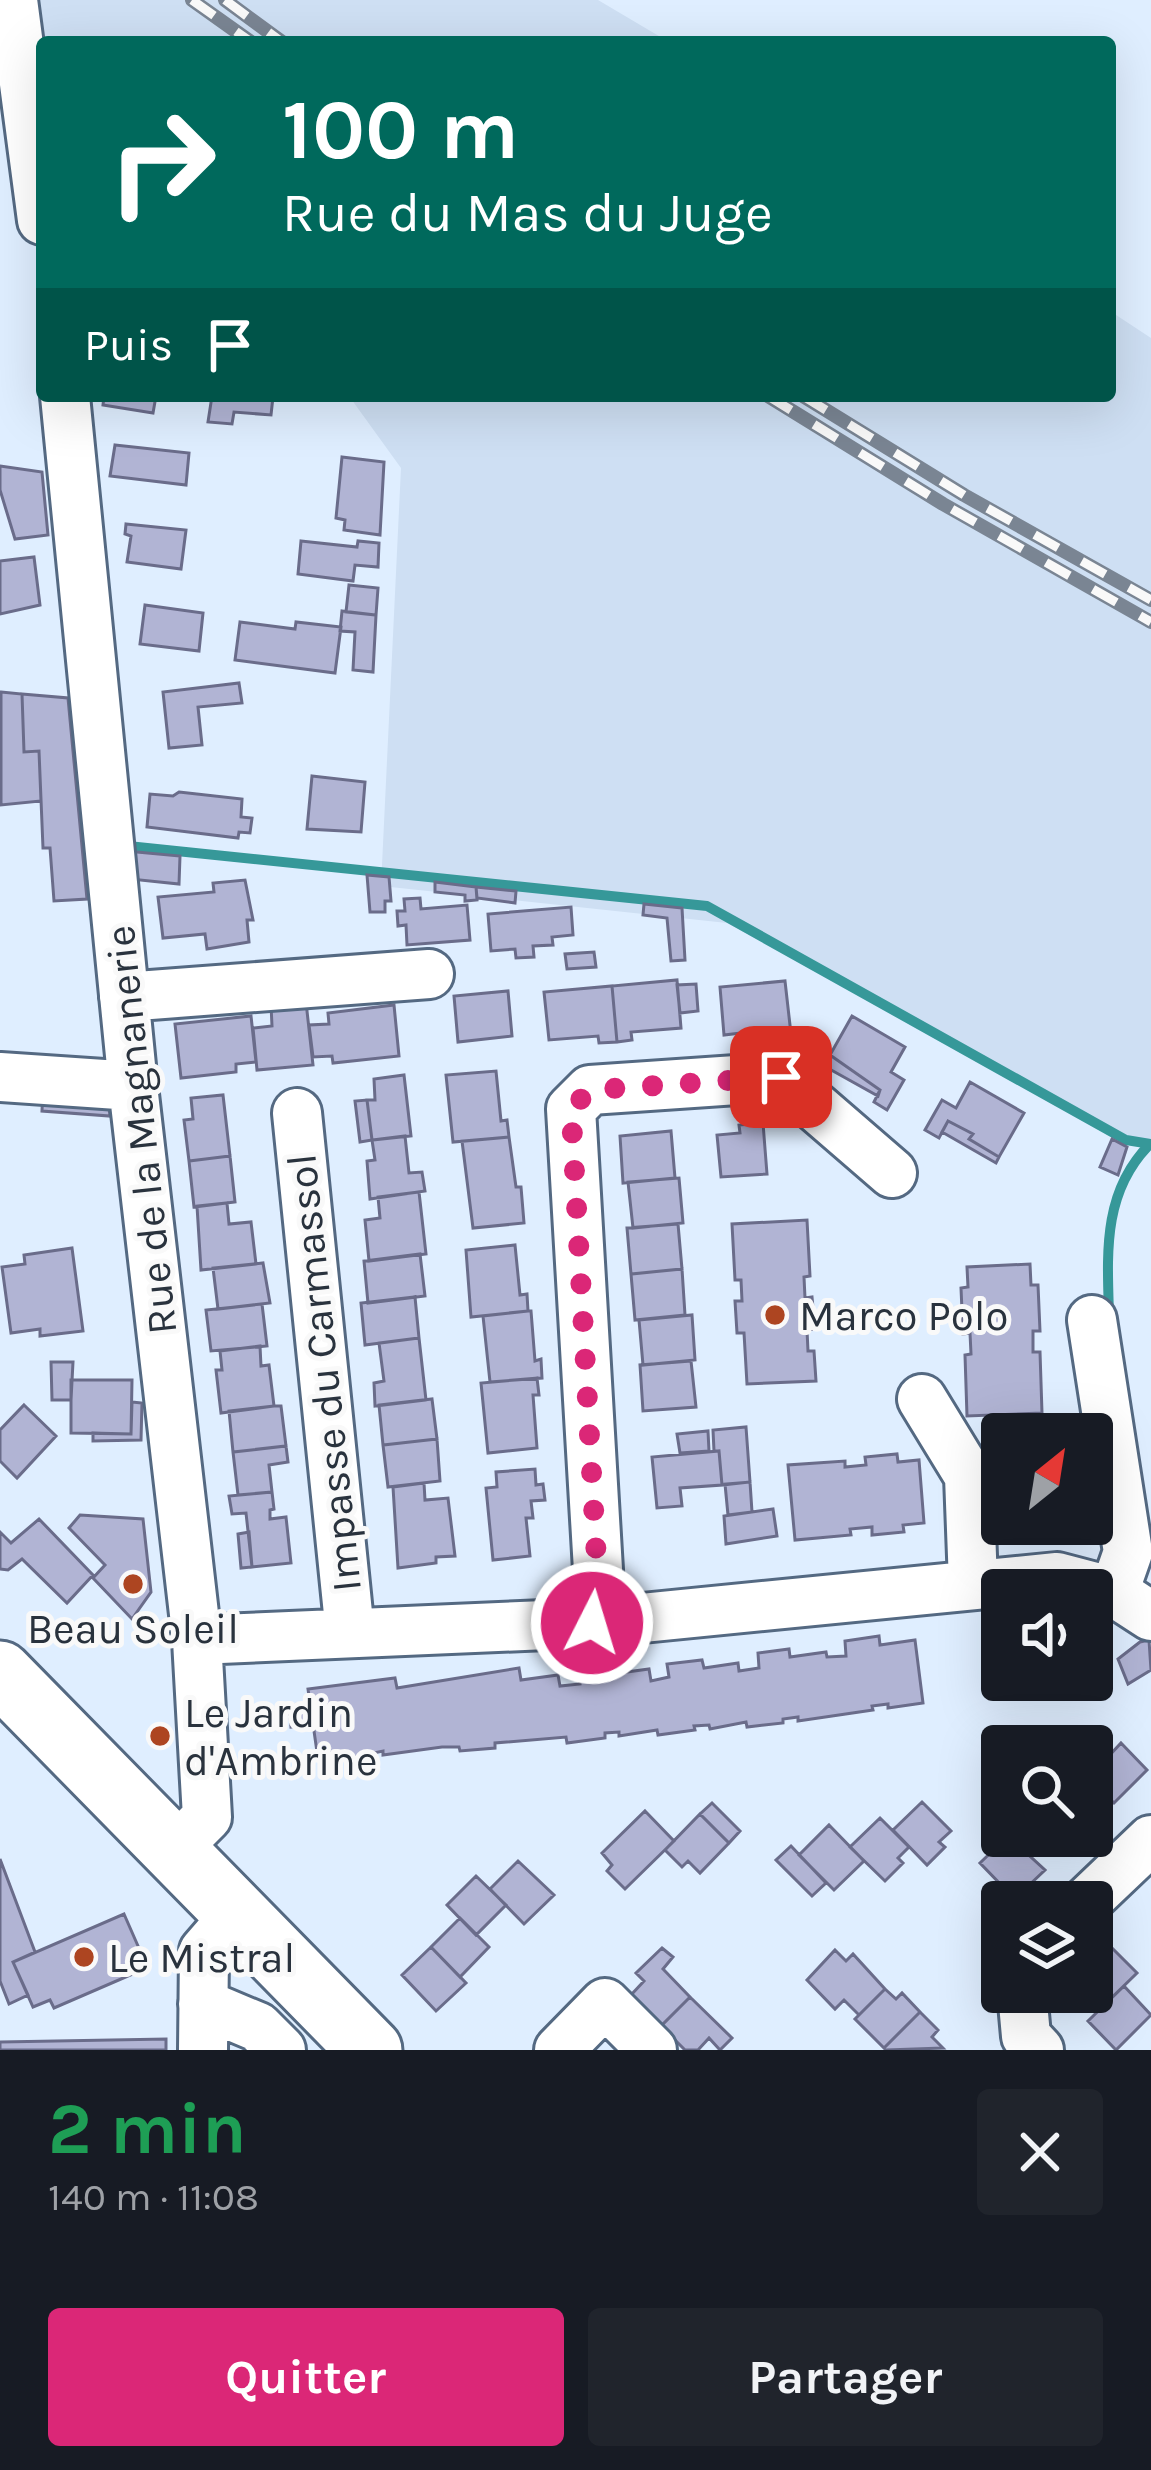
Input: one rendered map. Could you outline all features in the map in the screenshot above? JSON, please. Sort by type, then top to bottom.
[{"type":"main road","points":[[0,1673],[370,2050]]},
{"type":"street","points":[[13,0],[36,174]]},
{"type":"street","name":"Rue de la Magnanerie","points":[[66,402],[133,1086],[197,1640],[207,1817],[174,1850]]},
{"type":"street","points":[[124,997],[429,974]]},
{"type":"street","points":[[0,1077],[133,1086]]},
{"type":"street","points":[[592,1623],[598,1586],[571,1109],[590,1090],[781,1077],[892,1173]]},
{"type":"street","name":"Impasse du Carmassol","points":[[297,1113],[350,1634]]},
{"type":"street","points":[[197,1640],[592,1623],[1057,1577],[1133,1604],[1092,1320]]},
{"type":"street","points":[[922,1399],[969,1476],[973,1582]]},
{"type":"street","points":[[1108,1881],[1151,1840]]},
{"type":"street","points":[[236,1914],[204,1951],[203,2027],[258,2027],[281,2050]]},
{"type":"street","points":[[559,2050],[605,2003],[652,2050]]},
{"type":"street","points":[[1024,2013],[1026,2036],[1039,2050]]},
{"type":"shaded area","points":[[38,0],[598,0],[659,36],[41,36]]},
{"type":"shaded area","points":[[1116,315],[1151,338],[1151,1148],[727,923],[381,886],[401,468],[353,402],[1116,402]]},
{"type":"building","points":[[103,402],[155,402],[153,413]]},
{"type":"building","points":[[211,402],[272,402],[271,415],[234,412],[232,424],[208,422]]},
{"type":"building","points":[[115,445],[189,453],[186,485],[110,476]]},
{"type":"building","points":[[342,457],[384,462],[380,535],[344,530],[345,520],[336,518]]},
{"type":"building","points":[[0,466],[42,472],[48,535],[15,539],[0,490]]},
{"type":"building","points":[[126,524],[186,530],[181,569],[127,562],[131,536],[125,534]]},
{"type":"building","points":[[301,541],[357,547],[358,541],[379,543],[378,567],[355,565],[353,581],[298,574]]},
{"type":"building","points":[[34,557],[40,605],[0,614],[0,561]]},
{"type":"building","points":[[349,585],[378,588],[376,615],[346,612]]},
{"type":"building","points":[[145,605],[203,613],[199,651],[140,644]]},
{"type":"building","points":[[342,611],[376,615],[373,672],[353,670],[355,632],[340,631]]},
{"type":"building","points":[[240,622],[295,629],[296,622],[341,627],[335,673],[235,660]]},
{"type":"building","points":[[239,683],[242,703],[198,707],[202,745],[169,748],[163,692]]},
{"type":"building","points":[[1,692],[22,694],[24,752],[39,751],[41,801],[1,805]]},
{"type":"building","points":[[22,694],[68,698],[87,899],[54,901],[50,848],[43,848],[39,751],[24,752]]},
{"type":"building","points":[[312,776],[365,782],[361,832],[307,829]]},
{"type":"building","points":[[150,794],[242,799],[241,817],[252,818],[250,833],[239,832],[238,838],[147,827]]},
{"type":"building","points":[[126,851],[180,856],[179,884],[130,879]]},
{"type":"building","points":[[367,875],[389,877],[391,901],[385,901],[385,912],[370,912]]},
{"type":"building","points":[[245,880],[253,920],[247,920],[249,942],[207,949],[205,934],[163,938],[158,897],[214,892],[213,883]]},
{"type":"building","points":[[435,882],[476,887],[477,900],[435,892]]},
{"type":"building","points":[[476,887],[516,891],[515,903],[477,898]]},
{"type":"building","points":[[420,898],[421,909],[467,905],[470,940],[407,945],[406,925],[398,926],[397,911],[405,911],[404,899]]},
{"type":"building","points":[[644,904],[682,908],[685,960],[671,961],[667,918],[643,915]]},
{"type":"building","points":[[571,907],[573,935],[552,937],[553,945],[533,946],[534,957],[516,958],[515,949],[491,951],[488,914]]},
{"type":"building","points":[[594,952],[596,967],[567,969],[565,954]]},
{"type":"building","points":[[677,980],[681,1028],[631,1032],[632,1040],[617,1042],[612,986]]},
{"type":"building","points":[[785,981],[791,1034],[774,1036],[774,1029],[724,1035],[720,987]]},
{"type":"building","points":[[696,984],[698,1011],[680,1013],[677,985]]},
{"type":"building","points":[[612,986],[617,1042],[599,1043],[598,1036],[549,1040],[544,992]]},
{"type":"building","points":[[508,991],[512,1036],[458,1042],[454,996]]},
{"type":"building","points":[[306,1002],[313,1065],[257,1070],[253,1028],[272,1026],[271,1005]]},
{"type":"building","points":[[394,1005],[399,1056],[333,1063],[332,1056],[313,1057],[309,1025],[329,1024],[328,1013]]},
{"type":"building","points":[[251,1016],[256,1062],[236,1064],[236,1072],[181,1078],[175,1024]]},
{"type":"building","points":[[852,1016],[905,1047],[891,1072],[904,1080],[887,1110],[874,1102],[880,1090],[830,1055]]},
{"type":"building","points":[[830,1055],[880,1090],[878,1096],[824,1066]]},
{"type":"building","points":[[496,1071],[501,1121],[507,1120],[509,1137],[453,1142],[446,1075]]},
{"type":"building","points":[[404,1075],[411,1136],[372,1140],[367,1100],[375,1100],[374,1079]]},
{"type":"building","points":[[970,1082],[1024,1113],[999,1157],[969,1139],[973,1134],[948,1121],[939,1138],[925,1130],[942,1100],[956,1108]]},
{"type":"building","points":[[43,1088],[107,1091],[110,1116],[42,1111]]},
{"type":"building","points":[[223,1095],[230,1156],[189,1161],[184,1120],[193,1119],[191,1098]]},
{"type":"building","points":[[367,1100],[372,1140],[360,1142],[355,1101]]},
{"type":"building","points":[[948,1121],[973,1134],[969,1139],[999,1157],[996,1163],[942,1132]]},
{"type":"building","points":[[763,1123],[767,1174],[721,1177],[717,1135],[740,1133],[739,1125]]},
{"type":"building","points":[[671,1131],[675,1178],[623,1183],[620,1136]]},
{"type":"building","points":[[405,1136],[409,1173],[422,1172],[425,1191],[370,1199],[367,1161],[375,1160],[372,1140]]},
{"type":"building","points":[[509,1137],[524,1223],[473,1228],[462,1141]]},
{"type":"building","points":[[1112,1139],[1127,1147],[1118,1175],[1100,1167]]},
{"type":"building","points":[[230,1156],[235,1202],[194,1207],[189,1161]]},
{"type":"building","points":[[679,1178],[683,1223],[633,1228],[628,1182]]},
{"type":"building","points":[[419,1192],[426,1254],[369,1261],[365,1220],[380,1218],[378,1197]]},
{"type":"building","points":[[227,1203],[229,1224],[251,1222],[256,1264],[201,1270],[197,1206]]},
{"type":"building","name":"Marco Polo","points":[[807,1220],[810,1276],[804,1277],[805,1298],[812,1297],[815,1329],[807,1330],[808,1351],[814,1351],[816,1381],[747,1384],[744,1333],[737,1333],[735,1301],[742,1301],[741,1280],[735,1280],[732,1224]]},
{"type":"building","points":[[678,1224],[682,1269],[631,1274],[627,1228]]},
{"type":"building","points":[[515,1245],[520,1295],[527,1294],[528,1311],[471,1317],[466,1250]]},
{"type":"building","points":[[72,1248],[83,1331],[40,1336],[40,1329],[11,1333],[2,1267],[25,1264],[24,1255]]},
{"type":"building","points":[[420,1254],[425,1296],[368,1303],[364,1261]]},
{"type":"building","points":[[263,1263],[270,1303],[218,1309],[213,1268]]},
{"type":"building","name":"Marco Polo","points":[[1030,1264],[1031,1285],[1038,1285],[1040,1331],[1033,1331],[1033,1352],[1040,1352],[1042,1413],[967,1416],[965,1355],[971,1354],[970,1333],[963,1334],[961,1288],[968,1287],[967,1267]]},
{"type":"building","points":[[682,1269],[685,1315],[635,1320],[631,1274]]},
{"type":"building","points":[[415,1297],[419,1338],[365,1345],[361,1303]]},
{"type":"building","points":[[262,1304],[267,1346],[211,1351],[206,1310]]},
{"type":"building","points":[[531,1311],[535,1361],[541,1359],[542,1378],[490,1382],[483,1316]]},
{"type":"building","points":[[692,1315],[695,1360],[643,1365],[639,1320]]},
{"type":"building","points":[[419,1338],[426,1400],[375,1406],[374,1383],[384,1381],[379,1343]]},
{"type":"building","points":[[260,1346],[261,1366],[269,1365],[274,1406],[221,1413],[216,1370],[222,1370],[220,1351]]},
{"type":"building","points":[[691,1361],[696,1407],[643,1411],[640,1365]]},
{"type":"building","points":[[51,1362],[73,1362],[71,1400],[52,1400]]},
{"type":"building","points":[[537,1378],[539,1395],[533,1395],[537,1448],[488,1453],[481,1383]]},
{"type":"building","points":[[71,1380],[132,1380],[131,1434],[71,1433]]},
{"type":"building","points":[[432,1399],[437,1439],[383,1445],[379,1405]]},
{"type":"building","points":[[132,1402],[142,1403],[141,1440],[93,1441],[93,1433],[131,1434]]},
{"type":"building","points":[[24,1405],[56,1436],[17,1478],[0,1461],[0,1430]]},
{"type":"building","points":[[281,1406],[286,1446],[233,1452],[229,1411]]},
{"type":"building","points":[[746,1427],[750,1482],[722,1485],[713,1430]]},
{"type":"building","points":[[708,1431],[709,1451],[680,1453],[677,1434]]},
{"type":"building","points":[[437,1439],[440,1481],[388,1487],[383,1445]]},
{"type":"building","points":[[286,1446],[288,1462],[269,1465],[272,1492],[238,1495],[233,1452]]},
{"type":"building","points":[[719,1451],[722,1485],[680,1488],[682,1506],[657,1508],[652,1457]]},
{"type":"building","name":"Marco Polo","points":[[897,1454],[898,1462],[919,1460],[924,1523],[903,1525],[904,1532],[872,1535],[872,1527],[850,1529],[851,1535],[795,1540],[788,1465],[845,1461],[845,1467],[866,1465],[865,1457]]},
{"type":"building","points":[[535,1469],[536,1485],[543,1484],[545,1500],[531,1501],[533,1518],[526,1518],[530,1556],[493,1560],[486,1488],[497,1487],[496,1472]]},
{"type":"building","points":[[750,1482],[752,1512],[728,1515],[725,1484]]},
{"type":"building","points":[[424,1483],[425,1500],[448,1498],[455,1556],[398,1568],[393,1487]]},
{"type":"building","points":[[272,1492],[270,1519],[286,1517],[291,1563],[252,1567],[246,1513],[232,1514],[229,1496]]},
{"type":"building","points":[[773,1509],[777,1536],[726,1544],[724,1516]]},
{"type":"building","points":[[80,1515],[143,1519],[151,1592],[132,1619],[93,1578],[105,1565],[69,1528]]},
{"type":"building","points":[[39,1519],[93,1575],[67,1603],[22,1559],[8,1570],[0,1569],[0,1532],[11,1543]]},
{"type":"building","points":[[249,1532],[252,1567],[241,1568],[238,1534]]},
{"type":"building","points":[[879,1636],[880,1645],[915,1640],[923,1703],[872,1706],[873,1710],[747,1727],[746,1722],[710,1729],[709,1725],[694,1726],[695,1730],[658,1735],[657,1730],[619,1736],[619,1732],[605,1733],[605,1738],[567,1743],[566,1737],[495,1743],[495,1748],[460,1751],[459,1747],[442,1747],[383,1755],[383,1751],[335,1761],[318,1759],[308,1689],[395,1678],[397,1688],[519,1668],[521,1680],[558,1675],[560,1686],[580,1684],[579,1669],[611,1665],[612,1674],[649,1669],[651,1681],[669,1677],[667,1664],[702,1660],[704,1668],[738,1663],[739,1671],[759,1668],[758,1653],[789,1649],[790,1657],[826,1652],[827,1657],[846,1656],[845,1641]]},
{"type":"building","points":[[1149,1640],[1151,1670],[1128,1684],[1118,1659]]},
{"type":"building","points":[[310,1703],[313,1725],[291,1727],[289,1705]]},
{"type":"building","points":[[1121,1743],[1147,1770],[1114,1803],[1113,1802],[1113,1752]]},
{"type":"building","points":[[922,1802],[951,1831],[939,1842],[945,1847],[927,1865],[893,1830]]},
{"type":"building","points":[[712,1803],[740,1831],[729,1843],[700,1814]]},
{"type":"building","points":[[645,1811],[674,1841],[625,1889],[607,1871],[612,1865],[602,1853]]},
{"type":"building","points":[[700,1814],[729,1843],[700,1873],[688,1861],[682,1867],[665,1850]]},
{"type":"building","points":[[880,1818],[909,1847],[898,1858],[903,1863],[885,1881],[850,1847]]},
{"type":"building","points":[[829,1825],[864,1861],[834,1890],[799,1855]]},
{"type":"building","points":[[791,1846],[826,1883],[812,1896],[776,1860]]},
{"type":"building","points":[[986,1857],[1031,1857],[1045,1870],[1033,1881],[997,1881],[980,1863]]},
{"type":"building","points":[[0,1859],[35,1952],[13,1962],[28,1995],[9,2004],[0,1981]]},
{"type":"building","points":[[518,1861],[554,1895],[524,1924],[490,1889]]},
{"type":"building","points":[[476,1876],[506,1905],[476,1935],[447,1905]]},
{"type":"building","name":"Le Mistral","points":[[124,1914],[145,1962],[132,1968],[135,1973],[54,2008],[50,2000],[33,2007],[13,1962]]},
{"type":"building","points":[[460,1918],[489,1947],[460,1977],[431,1947]]},
{"type":"building","points":[[431,1947],[466,1983],[436,2011],[402,1975]]},
{"type":"building","points":[[662,1948],[673,1957],[663,1969],[690,1997],[661,2026],[631,1995],[644,1981],[636,1973]]},
{"type":"building","points":[[1113,1949],[1137,1973],[1113,1996]]},
{"type":"building","points":[[835,1950],[846,1961],[853,1954],[885,1989],[859,2015],[844,2000],[835,2009],[807,1980]]},
{"type":"building","points":[[1124,1986],[1151,2015],[1116,2050],[1088,2021],[1096,2013],[1113,2013],[1113,1997]]},
{"type":"building","points":[[885,1989],[896,1999],[902,1993],[920,2012],[884,2048],[855,2019]]},
{"type":"building","points":[[690,1997],[732,2038],[720,2050],[709,2038],[698,2050],[685,2050],[661,2026]]},
{"type":"building","points":[[920,2012],[938,2030],[932,2037],[943,2048],[886,2050],[884,2048]]},
{"type":"building","points":[[166,2039],[166,2050],[0,2050],[0,2042]]},
{"type":"waterway","points":[[128,846],[707,906],[1126,1140],[1151,1144]]},
{"type":"waterway","points":[[1109,1314],[1109,1245],[1116,1202],[1123,1182],[1150,1144]]},
{"type":"railway","points":[[192,0],[243,36]]},
{"type":"railway","points":[[225,0],[274,36]]},
{"type":"railway","points":[[778,402],[943,504],[1151,622]]},
{"type":"railway","points":[[813,402],[964,495],[1151,600]]},
{"type":"place","name":"Marco Polo","points":[[775,1315]]},
{"type":"place","name":"Beau Soleil","points":[[133,1584]]},
{"type":"place","name":"Le Jardin d'Ambrine","points":[[160,1736]]},
{"type":"place","name":"Le Mistral","points":[[84,1957]]},
{"type":"route","points":[[592,1623],[598,1586],[571,1109],[590,1090],[781,1077]]}]
